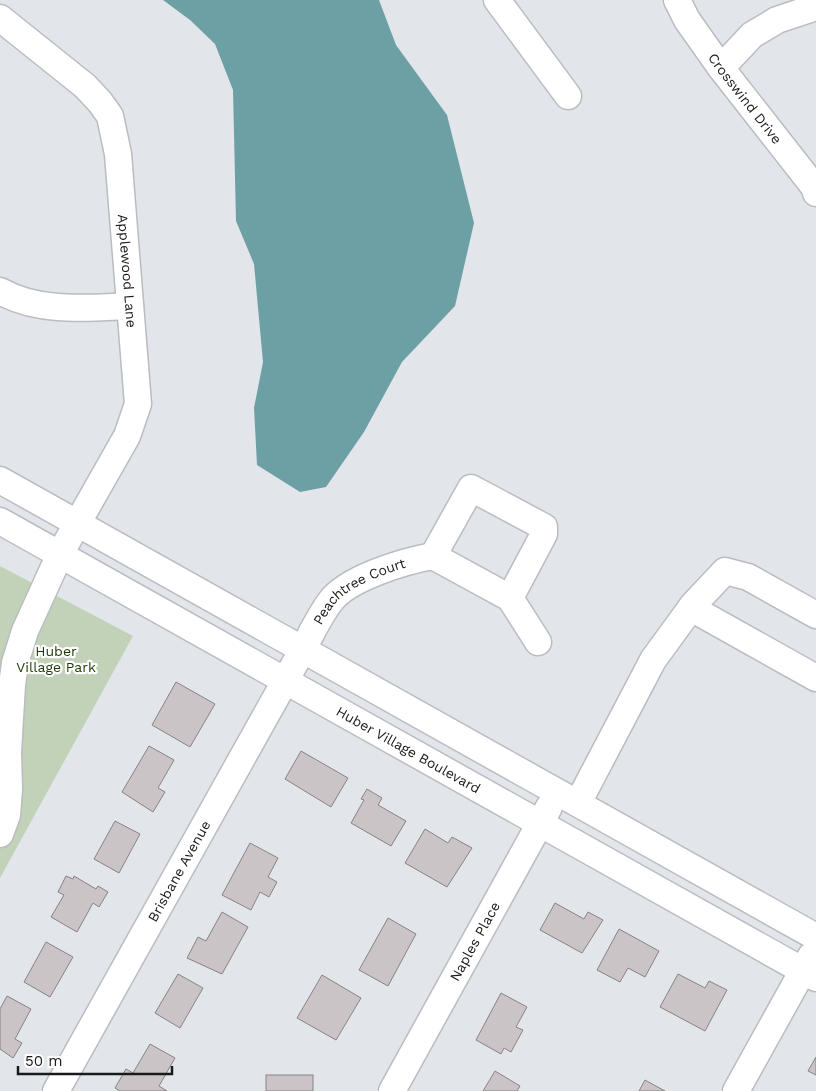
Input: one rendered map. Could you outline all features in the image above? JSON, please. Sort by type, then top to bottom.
[{"type":"street","points":[[0,12],[9,0]]},
{"type":"street","points":[[497,0],[568,96]]},
{"type":"street","name":"Crosswind Drive","points":[[677,0],[687,20],[721,68],[816,189]]},
{"type":"street","points":[[721,68],[752,35],[777,20],[816,7]]},
{"type":"street","name":"Applewood Lane","points":[[0,18],[85,86],[110,116],[118,154],[138,404],[127,436],[60,554],[25,631],[15,664],[6,684],[4,730],[9,789],[6,814],[0,834]]},
{"type":"street","points":[[0,291],[40,305],[73,308],[130,306]]},
{"type":"street","points":[[0,480],[816,937]]},
{"type":"street","points":[[510,598],[544,534],[544,527],[471,488],[434,556],[510,598],[538,642]]},
{"type":"street","name":"Huber Village Boulevard","points":[[0,521],[541,822],[809,975]]},
{"type":"street","name":"Peachtree Court","points":[[303,649],[330,602],[348,585],[361,578],[434,556]]},
{"type":"street","name":"Naples Place","points":[[392,1091],[541,822],[568,797],[653,660],[691,608],[725,571],[748,577],[816,615]]},
{"type":"street","points":[[691,608],[816,678]]},
{"type":"street","name":"Brisbane Avenue","points":[[56,1091],[303,649]]},
{"type":"street","points":[[736,1091],[809,975],[816,947]]},
{"type":"green space","name":"Huber Village Park","points":[[0,566],[133,636],[0,878]]},
{"type":"water","points":[[163,0],[379,0],[396,45],[447,115],[474,223],[455,306],[402,362],[364,432],[326,487],[300,492],[257,465],[254,408],[263,362],[254,264],[236,221],[233,90],[215,44],[190,20]]},
{"type":"building","points":[[176,682],[215,704],[190,747],[152,725]]},
{"type":"building","points":[[149,746],[174,760],[158,788],[165,792],[153,812],[122,792]]},
{"type":"building","points":[[301,751],[348,778],[331,807],[285,779]]},
{"type":"building","points":[[367,789],[382,798],[378,805],[406,821],[391,846],[351,823],[364,800],[361,799]]},
{"type":"building","points":[[115,821],[140,834],[119,873],[94,859]]},
{"type":"building","points":[[425,829],[448,843],[452,837],[472,848],[447,887],[405,863]]},
{"type":"building","points":[[250,843],[278,858],[268,877],[277,882],[269,897],[260,892],[251,910],[222,895]]},
{"type":"building","points":[[66,876],[73,879],[74,876],[96,889],[98,886],[108,892],[99,907],[93,903],[77,932],[51,917],[64,895],[58,892]]},
{"type":"building","points":[[555,903],[584,919],[588,912],[603,920],[582,953],[540,930]]},
{"type":"building","points":[[222,912],[248,927],[222,974],[187,958],[198,937],[206,941]]},
{"type":"building","points":[[388,918],[416,934],[388,986],[359,970]]},
{"type":"building","points":[[619,929],[659,951],[645,977],[628,968],[620,982],[597,970]]},
{"type":"building","points":[[46,942],[73,957],[50,997],[24,982]]},
{"type":"building","points":[[178,974],[203,988],[180,1028],[155,1013]]},
{"type":"building","points":[[678,974],[705,988],[709,981],[727,990],[705,1031],[660,1007]]},
{"type":"building","points":[[322,975],[361,998],[336,1040],[297,1018]]},
{"type":"building","points":[[501,993],[527,1007],[516,1027],[523,1030],[511,1052],[504,1048],[501,1054],[476,1040]]},
{"type":"building","points":[[7,996],[31,1009],[15,1039],[22,1043],[13,1058],[0,1049],[0,1009]]},
{"type":"building","points":[[150,1044],[175,1058],[159,1086],[167,1091],[120,1091],[115,1088],[126,1069],[133,1073]]},
{"type":"building","points":[[816,1057],[816,1075],[808,1071]]},
{"type":"building","points":[[495,1071],[520,1086],[517,1091],[483,1091]]},
{"type":"building","points":[[266,1075],[313,1075],[313,1091],[266,1091]]},
{"type":"building","points":[[645,1080],[665,1091],[639,1091]]}]
